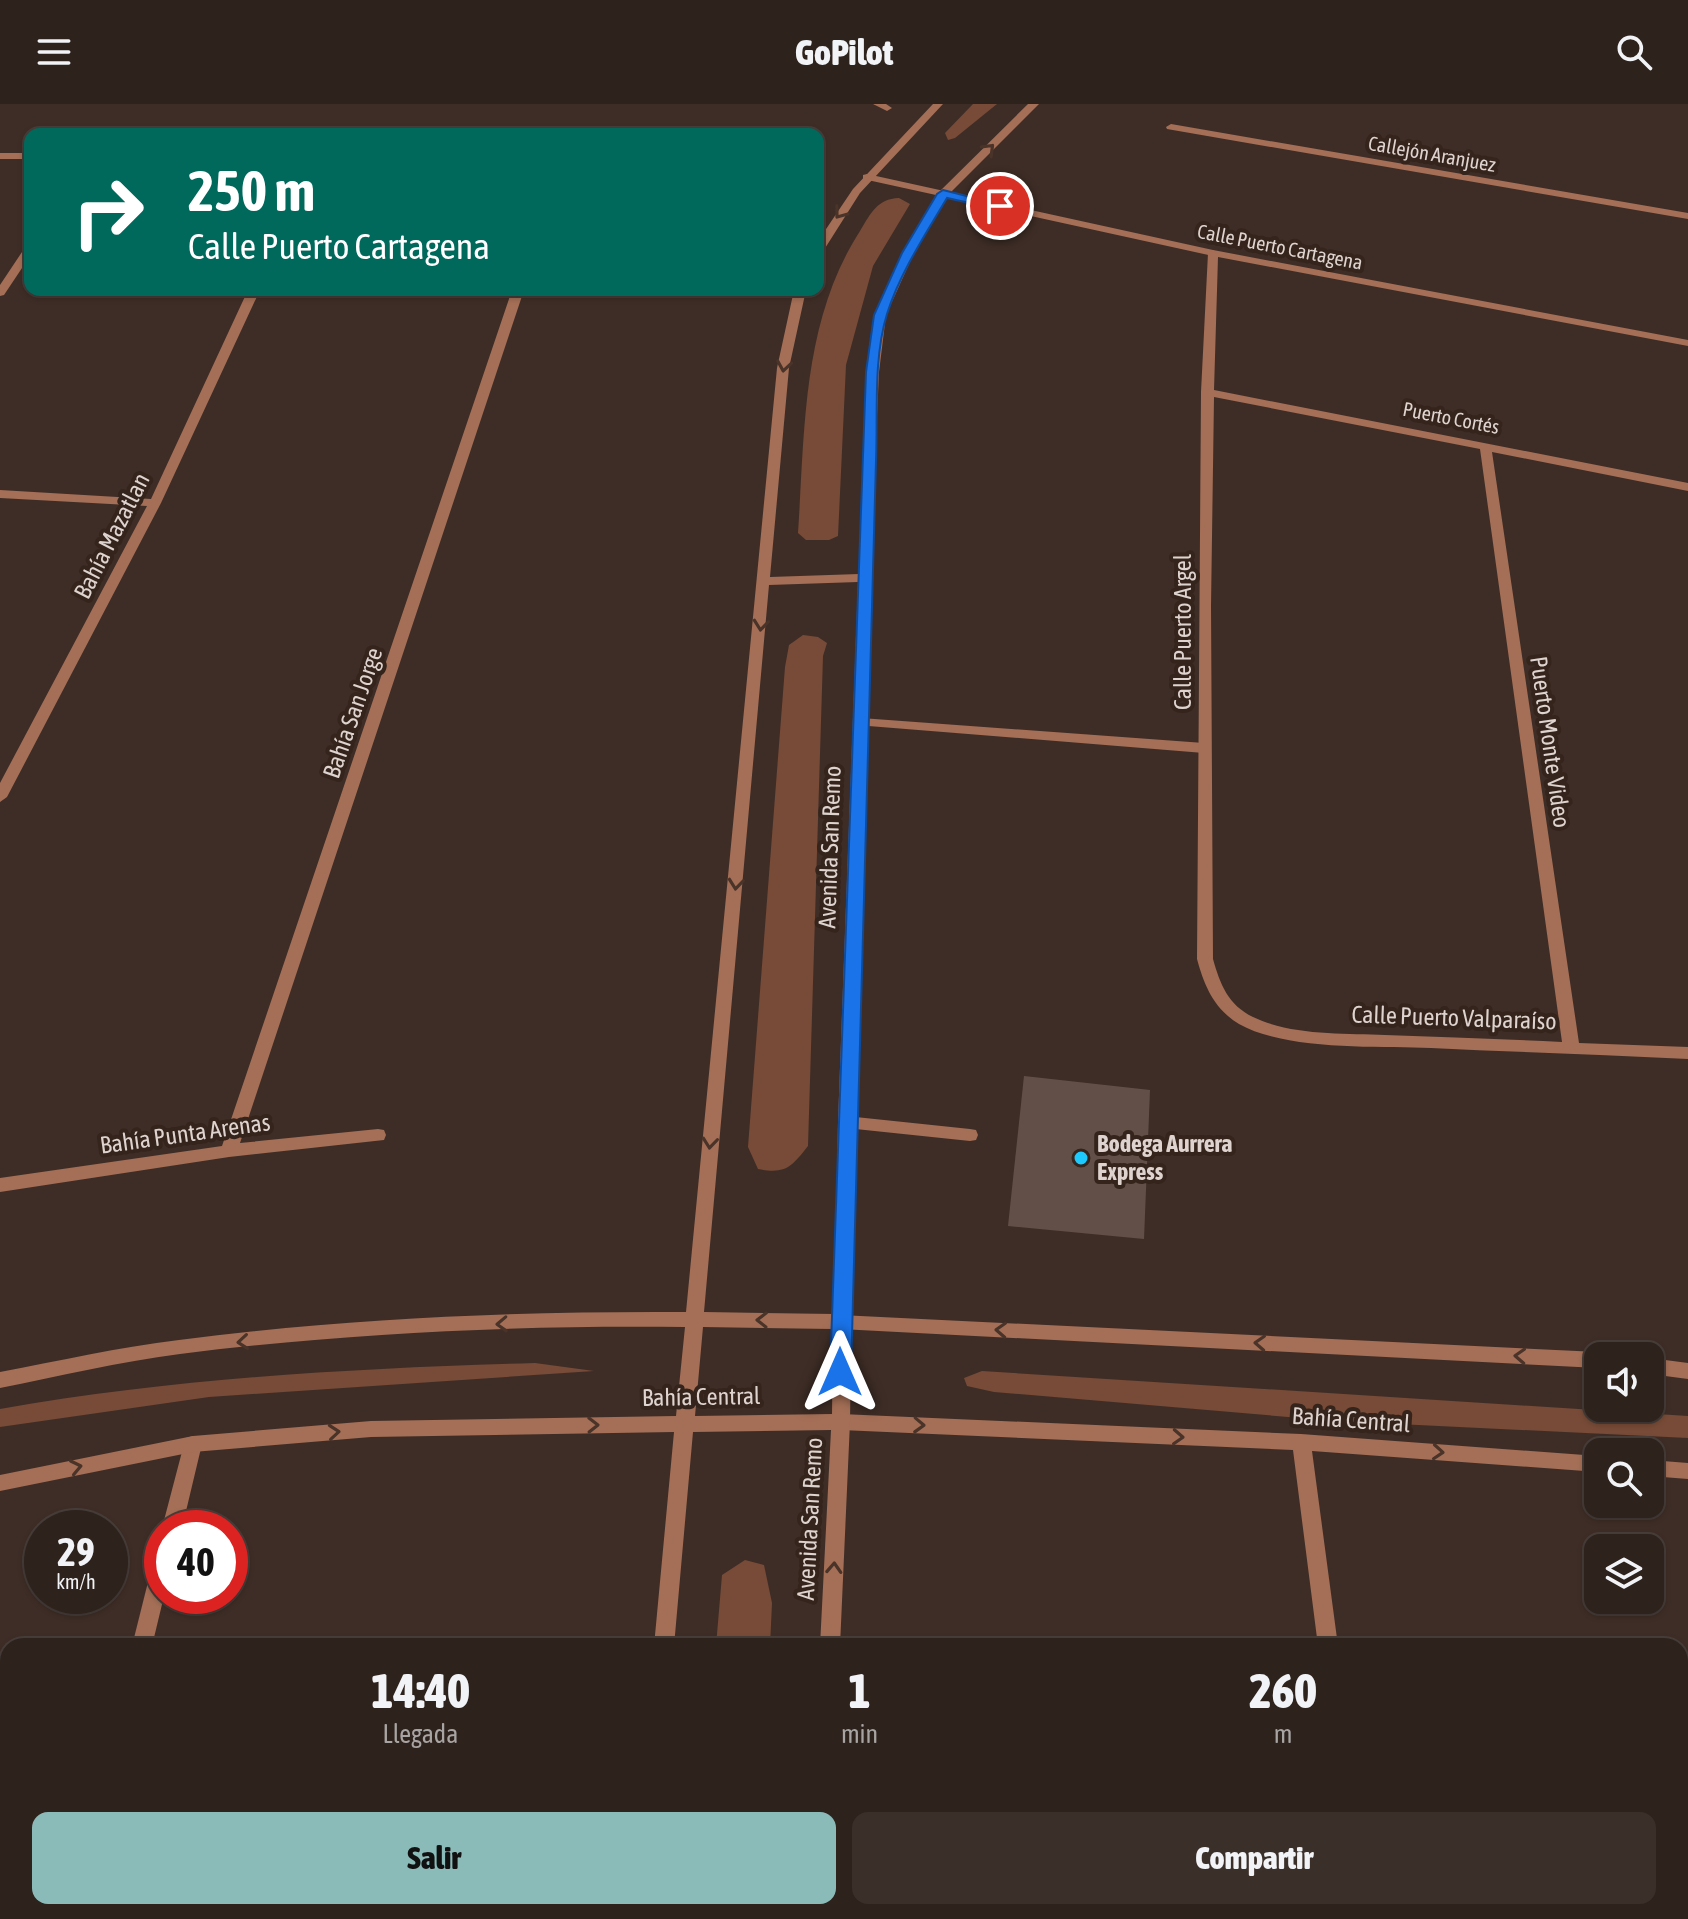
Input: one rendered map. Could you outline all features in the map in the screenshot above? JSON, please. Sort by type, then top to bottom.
[{"type":"street","points":[[824,239],[867,177],[938,104]]},
{"type":"street","name":"Avenida San Remo","points":[[830,1638],[841,1422],[840,1322],[846,1122],[873,372],[880,315],[909,253],[943,194],[1034,104]]},
{"type":"street","name":"Callejón Aranjuez","points":[[1171,127],[1688,216]]},
{"type":"street","points":[[0,156],[24,156]]},
{"type":"street","name":"Calle Puerto Cartagena","points":[[867,177],[1213,253],[1688,343]]},
{"type":"street","name":"Calle Puerto Argel","points":[[1213,253],[1207,392],[1205,959],[1210,984],[1223,1008]]},
{"type":"street","points":[[0,293],[24,257]]},
{"type":"street","name":"Bahía Mazatlan","points":[[0,797],[155,503],[251,296]]},
{"type":"street","name":"Bahía San Jorge","points":[[229,1151],[516,296]]},
{"type":"street","points":[[665,1638],[783,368],[799,296]]},
{"type":"street","name":"Puerto Cortés","points":[[1207,392],[1688,487]]},
{"type":"street","name":"Puerto Monte Video","points":[[1485,445],[1571,1046]]},
{"type":"street","points":[[0,494],[155,503]]},
{"type":"street","points":[[765,581],[866,578]]},
{"type":"street","points":[[861,722],[1204,748]]},
{"type":"street","name":"Calle Puerto Valparaíso","points":[[1223,1008],[1266,1029],[1323,1038],[1688,1053]]},
{"type":"street","points":[[846,1122],[970,1135]]},
{"type":"street","name":"Bahía Punta Arenas","points":[[0,1185],[229,1151],[378,1135]]},
{"type":"street","points":[[0,1380],[194,1346],[414,1327],[694,1318],[840,1322],[1584,1359]]},
{"type":"street","points":[[1664,1368],[1688,1371]]},
{"type":"street","name":"Bahía Central","points":[[0,1483],[193,1444],[371,1429],[686,1423],[841,1422],[1301,1442],[1584,1463]]},
{"type":"street","points":[[1301,1442],[1327,1638]]},
{"type":"street","points":[[176,1510],[193,1444]]},
{"type":"street","points":[[1664,1469],[1688,1471]]},
{"type":"street","points":[[144,1638],[150,1614]]},
{"type":"shaded area","points":[[973,104],[997,104],[955,138],[948,140],[945,133]]},
{"type":"shaded area","points":[[899,198],[910,204],[873,266],[846,365],[838,536],[829,540],[806,540],[798,533],[805,415],[817,339],[827,302],[841,266],[871,213],[885,201]]},
{"type":"shaded area","points":[[803,635],[818,637],[827,643],[823,656],[808,1146],[787,1168],[775,1171],[758,1169],[748,1147],[785,667],[789,645]]},
{"type":"shaded area","points":[[535,1363],[594,1371],[209,1397],[0,1427],[0,1409],[133,1389],[267,1376]]},
{"type":"shaded area","points":[[982,1371],[1584,1409],[1584,1422],[1664,1422],[1664,1414],[1688,1416],[1688,1438],[1336,1421],[994,1392],[967,1386],[964,1378]]},
{"type":"shaded area","points":[[745,1560],[764,1565],[772,1603],[770,1638],[717,1638],[722,1575]]},
{"type":"building","name":"Bodega Aurrera Express","points":[[1024,1076],[1150,1090],[1144,1239],[1008,1226]]},
{"type":"place","name":"Bodega Aurrera Express","points":[[1081,1158]]},
{"type":"route","points":[[840,1372],[869,461],[873,372],[880,315],[909,253],[943,194],[1000,206]]}]
